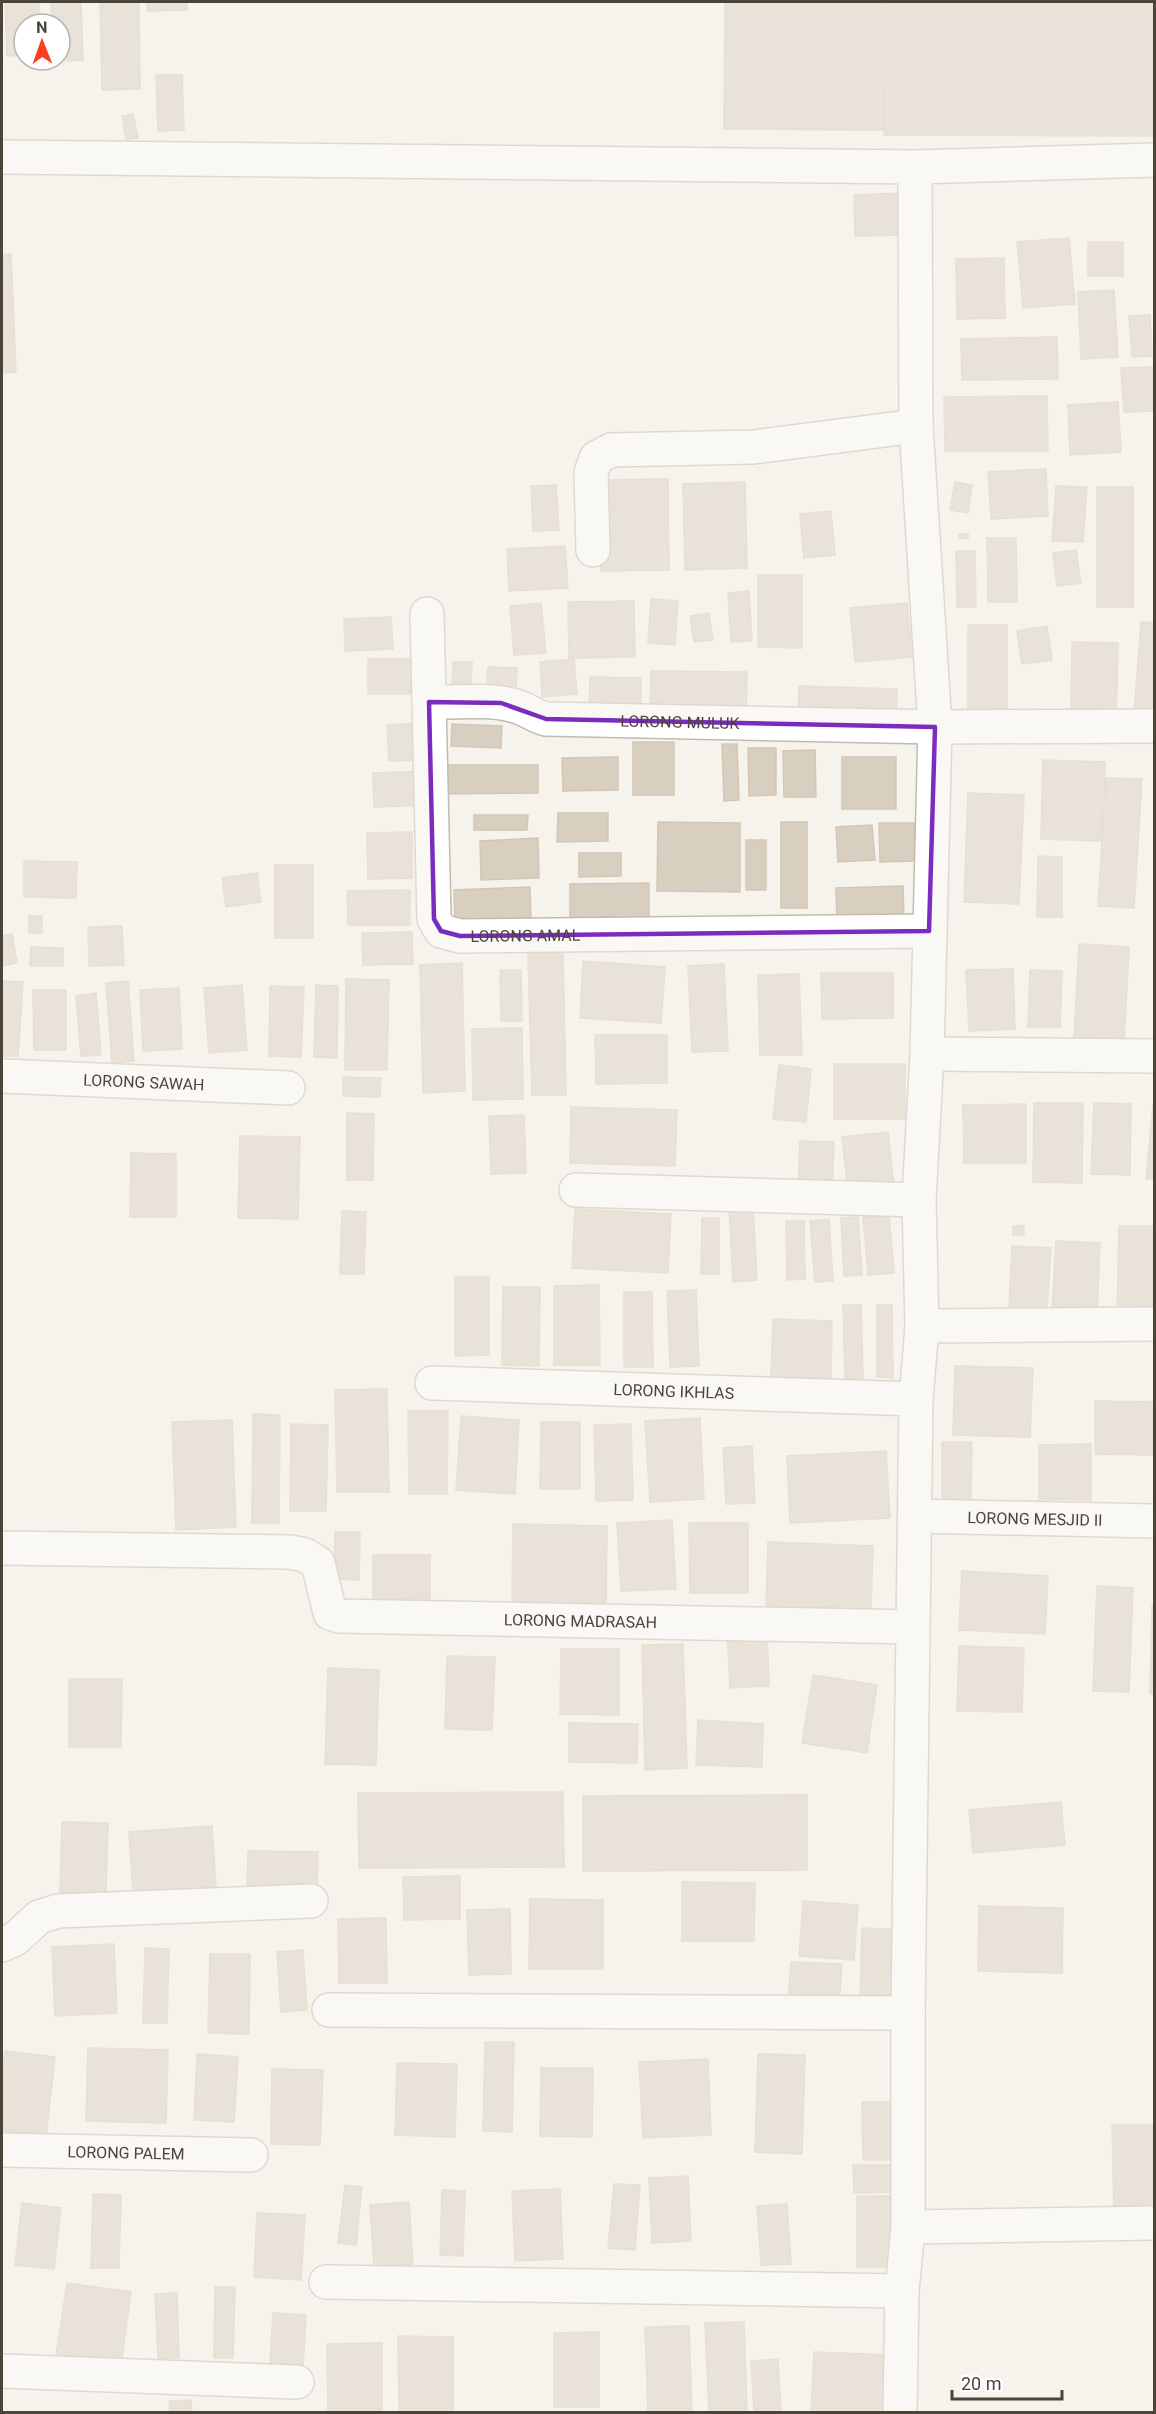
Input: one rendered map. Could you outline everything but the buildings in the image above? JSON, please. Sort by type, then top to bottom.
[{"type":"street","points":[[2,157],[915,167],[1155,160]]},
{"type":"street","points":[[900,2412],[902,2291],[908,2227],[908,2013],[916,1399],[922,1326],[919,1200],[927,1054],[935,728],[916,426],[915,167]]},
{"type":"street","points":[[593,550],[591,473],[596,459],[611,450],[754,447],[916,426]]},
{"type":"street","name":"LORONG AMAL","points":[[427,614],[434,919],[441,931],[460,936],[929,930]]},
{"type":"street","name":"LORONG MULUK","points":[[429,702],[501,703],[518,706],[532,715],[546,719],[935,728],[1155,726]]},
{"type":"street","points":[[927,1054],[1155,1056]]},
{"type":"street","name":"LORONG SAWAH","points":[[2,1076],[288,1088]]},
{"type":"street","points":[[576,1190],[919,1200]]},
{"type":"street","points":[[922,1326],[1155,1324]]},
{"type":"street","name":"LORONG IKHLAS","points":[[432,1383],[916,1399]]},
{"type":"street","name":"LORONG MESJID II","points":[[915,1516],[1155,1521]]},
{"type":"street","name":"LORONG MADRASAH","points":[[2,1548],[290,1552],[305,1555],[318,1563],[330,1613],[339,1616],[913,1627]]},
{"type":"street","points":[[2,1945],[15,1939],[39,1917],[58,1911],[311,1901]]},
{"type":"street","points":[[329,2010],[908,2013]]},
{"type":"street","name":"LORONG PALEM","points":[[2,2150],[251,2155]]},
{"type":"street","points":[[908,2227],[1155,2223]]},
{"type":"street","points":[[326,2282],[902,2291]]},
{"type":"street","points":[[2,2372],[297,2382]]},
{"type":"highlighted area","points":[[429,702],[501,703],[546,719],[935,727],[929,931],[460,936],[441,931],[434,919]]}]
